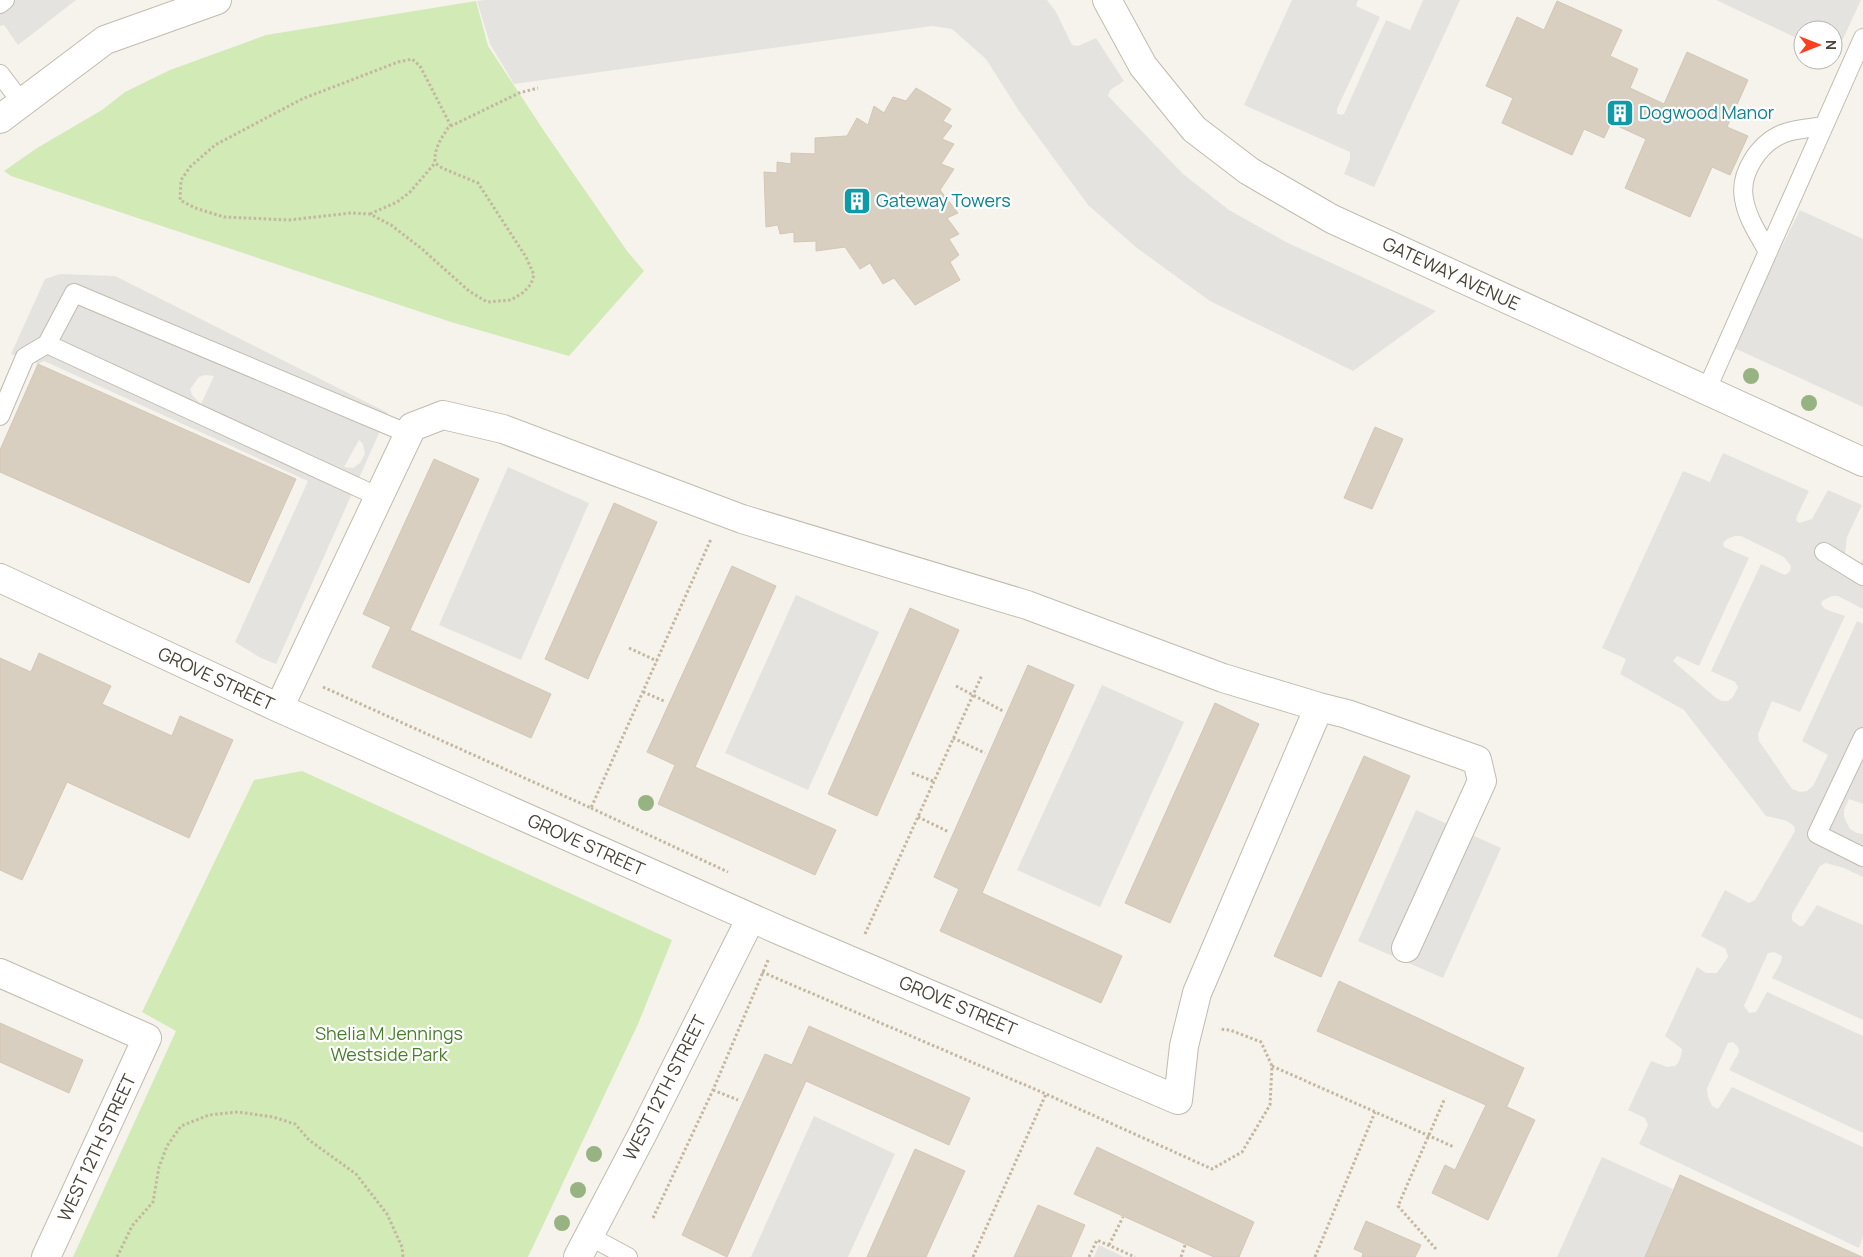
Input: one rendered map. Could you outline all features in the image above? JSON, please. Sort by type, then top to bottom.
[{"type":"street","points":[[0,119],[105,40],[217,0]]},
{"type":"street","name":"GATEWAY AVENUE","points":[[1108,0],[1144,66],[1194,129],[1249,171],[1332,219],[1863,462]]},
{"type":"street","points":[[279,708],[412,427],[443,415],[503,429],[742,518],[1027,605],[1223,678],[1347,714],[1477,760],[1482,781],[1406,948]]},
{"type":"street","name":"GROVE STREET","points":[[0,578],[279,708],[751,918],[1178,1100],[1184,1046],[1197,993],[1318,707]]},
{"type":"street","name":"WEST 12TH STREET","points":[[584,1246],[751,918]]},
{"type":"street","name":"WEST 12TH STREET","points":[[0,973],[147,1038],[46,1257]]},
{"type":"lane","points":[[0,4],[5,0]]},
{"type":"lane","points":[[1706,391],[1863,38]]},
{"type":"lane","points":[[0,74],[22,103]]},
{"type":"lane","points":[[1768,252],[1751,219],[1744,199],[1744,183],[1748,169],[1756,153],[1769,141],[1784,133],[1824,126]]},
{"type":"lane","points":[[0,416],[25,357],[47,344],[74,293],[409,434]]},
{"type":"lane","points":[[47,344],[379,497]]},
{"type":"lane","points":[[1824,552],[1863,576]]},
{"type":"lane","points":[[1863,737],[1817,834],[1863,857]]},
{"type":"lane","points":[[584,1246],[628,1257]]},
{"type":"path","points":[[435,163],[442,168],[478,183],[526,257],[534,275],[531,284],[524,292],[511,300],[487,302],[469,291],[422,249],[391,225],[370,214],[350,213],[289,220],[224,217],[195,208],[180,200],[181,180],[190,167],[215,145],[302,99],[412,58],[420,66],[450,126]]},
{"type":"path","points":[[370,214],[397,202],[410,192],[435,163],[437,146],[450,126],[519,93],[538,88]]},
{"type":"path","points":[[590,808],[714,532]]},
{"type":"path","points":[[629,648],[656,661]]},
{"type":"path","points":[[295,674],[732,873]]},
{"type":"path","points":[[856,931],[865,935],[982,675]]},
{"type":"path","points":[[956,686],[1004,711]]},
{"type":"path","points":[[643,692],[664,702]]},
{"type":"path","points":[[953,738],[985,753]]},
{"type":"path","points":[[912,773],[933,781]]},
{"type":"path","points":[[918,817],[949,832]]},
{"type":"path","points":[[653,1218],[713,1090],[781,931]]},
{"type":"path","points":[[762,972],[1046,1094],[1212,1169],[1242,1152],[1270,1105],[1272,1066],[1260,1042],[1230,1030],[1215,1028]]},
{"type":"path","points":[[1272,1066],[1454,1147]]},
{"type":"path","points":[[713,1090],[738,1100]]},
{"type":"path","points":[[973,1257],[1046,1094]]},
{"type":"path","points":[[1436,1248],[1398,1206],[1445,1098]]},
{"type":"path","points":[[117,1257],[132,1226],[152,1202],[165,1153],[181,1126],[210,1115],[238,1112],[273,1117],[295,1124],[309,1140],[356,1174],[387,1214],[402,1247],[402,1257]]},
{"type":"path","points":[[1315,1257],[1375,1112]]},
{"type":"path","points":[[1109,1245],[1123,1217]]},
{"type":"path","points":[[1089,1257],[1097,1240],[1135,1257]]},
{"type":"path","points":[[1181,1257],[1186,1246]]},
{"type":"green space","points":[[476,1],[488,46],[627,251],[644,271],[569,356],[451,322],[11,176],[4,171],[37,148],[102,110],[125,92],[170,70],[266,35]]},
{"type":"green space","name":"Shelia M Jennings Westside Park","points":[[302,771],[672,940],[638,1024],[528,1257],[73,1257],[176,1031],[142,1012],[254,780]]},
{"type":"shaded area","points":[[0,0],[76,0],[18,45],[4,25],[0,26]]},
{"type":"shaded area","points":[[1047,0],[1056,12],[1072,45],[1078,46],[1096,38],[1124,81],[1110,90],[1108,96],[1183,174],[1229,210],[1286,242],[1436,311],[1353,371],[1210,301],[1137,248],[1088,205],[1019,111],[986,59],[952,29],[932,26],[514,84],[490,44],[477,1]]},
{"type":"shaded area","points":[[1292,0],[1358,0],[1356,6],[1380,17],[1337,109],[1337,113],[1340,115],[1344,114],[1386,20],[1410,30],[1423,0],[1460,0],[1374,187],[1344,174],[1350,159],[1350,152],[1244,105]]},
{"type":"shaded area","points":[[1716,0],[1861,0],[1843,39],[1843,20],[1793,20],[1793,36]]},
{"type":"shaded area","points":[[1800,210],[1863,239],[1863,407],[1732,347]]},
{"type":"shaded area","points":[[60,274],[115,276],[388,413],[276,664],[261,658],[235,642],[308,481],[44,361],[38,364],[11,354],[45,279]],"holes":[[[205,375],[214,376],[201,404],[192,395],[190,389],[199,377]],[[359,440],[363,444],[365,454],[360,463],[353,468],[344,467]]]},
{"type":"shaded area","points":[[1723,453],[1809,491],[1797,516],[1796,520],[1799,523],[1812,519],[1828,490],[1862,505],[1847,537],[1845,554],[1849,559],[1860,564],[1863,559],[1863,609],[1838,596],[1832,596],[1822,601],[1821,604],[1825,609],[1845,616],[1800,712],[1772,701],[1758,734],[1759,741],[1792,789],[1800,792],[1807,791],[1813,786],[1828,755],[1802,741],[1857,621],[1863,624],[1863,804],[1849,799],[1844,810],[1844,817],[1850,829],[1863,834],[1863,877],[1844,868],[1826,863],[1820,866],[1792,914],[1792,920],[1799,926],[1803,926],[1817,905],[1863,925],[1863,1020],[1772,978],[1781,962],[1782,956],[1774,952],[1768,953],[1744,1006],[1749,1013],[1756,1012],[1767,992],[1863,1036],[1863,1133],[1729,1070],[1739,1052],[1738,1047],[1733,1042],[1728,1043],[1707,1088],[1712,1106],[1718,1109],[1732,1087],[1863,1147],[1863,1236],[1859,1248],[1639,1144],[1648,1125],[1645,1118],[1628,1110],[1651,1061],[1667,1067],[1675,1066],[1678,1063],[1682,1049],[1665,1036],[1697,967],[1706,973],[1717,973],[1728,957],[1726,949],[1701,936],[1725,890],[1749,903],[1755,900],[1795,831],[1794,826],[1787,821],[1766,816],[1684,710],[1620,674],[1626,659],[1602,648],[1683,471],[1710,482]],"holes":[[[1741,536],[1784,557],[1791,566],[1790,571],[1785,575],[1761,564],[1711,671],[1735,682],[1738,687],[1733,697],[1728,701],[1722,701],[1673,661],[1677,656],[1699,666],[1749,558],[1724,547],[1723,543],[1727,539]]]},
{"type":"shaded area","points":[[508,467],[589,503],[521,660],[439,625]]},
{"type":"shaded area","points":[[796,595],[879,632],[808,790],[725,753]]},
{"type":"shaded area","points":[[1102,685],[1184,722],[1100,907],[1017,870]]},
{"type":"shaded area","points":[[1416,810],[1501,848],[1443,978],[1358,941]]},
{"type":"shaded area","points":[[814,1116],[895,1154],[848,1257],[751,1257]]},
{"type":"shaded area","points":[[1602,1157],[1673,1189],[1645,1257],[1557,1257]]},
{"type":"shaded area","points":[[1099,1245],[1124,1257],[1094,1257]]},
{"type":"building","name":"Dogwood Manor","points":[[1557,1],[1622,30],[1610,56],[1638,69],[1630,88],[1664,104],[1687,52],[1748,80],[1727,127],[1748,136],[1730,175],[1712,167],[1690,217],[1625,188],[1646,139],[1611,123],[1604,138],[1584,129],[1572,155],[1502,123],[1513,98],[1486,86],[1517,17],[1544,30]]},
{"type":"building","name":"Gateway Towers","points":[[916,88],[951,109],[943,121],[952,126],[942,139],[954,144],[941,164],[954,169],[940,190],[958,213],[947,218],[959,234],[949,239],[959,255],[950,262],[960,280],[915,305],[894,278],[883,284],[870,263],[860,269],[845,247],[816,251],[816,241],[794,242],[794,232],[780,234],[778,225],[766,227],[764,172],[777,173],[777,162],[791,164],[791,153],[815,154],[815,138],[847,136],[857,118],[868,125],[874,106],[884,113],[893,97],[906,101]]},
{"type":"building","points":[[38,364],[296,479],[249,583],[0,472],[0,450]]},
{"type":"building","points":[[1375,427],[1403,439],[1372,509],[1344,498]]},
{"type":"building","points":[[434,459],[479,479],[410,630],[551,694],[531,738],[372,667],[391,627],[363,614]]},
{"type":"building","points":[[614,503],[657,522],[588,679],[545,659]]},
{"type":"building","points":[[732,566],[776,586],[695,767],[836,830],[815,875],[658,804],[675,765],[647,752]]},
{"type":"building","points":[[910,608],[959,630],[877,816],[828,794]]},
{"type":"building","points":[[39,653],[111,686],[102,704],[172,736],[180,716],[233,740],[189,838],[67,782],[22,880],[0,870],[0,658],[31,672]]},
{"type":"building","points":[[1028,665],[1074,685],[982,893],[1122,956],[1101,1003],[940,931],[959,889],[934,877]]},
{"type":"building","points":[[1215,703],[1259,724],[1170,923],[1125,903]]},
{"type":"building","points":[[1364,756],[1410,776],[1321,977],[1274,956]]},
{"type":"building","points":[[1339,981],[1524,1068],[1507,1106],[1505,1106],[1535,1120],[1488,1220],[1432,1193],[1445,1165],[1455,1170],[1486,1105],[1317,1031]]},
{"type":"building","points":[[0,1023],[83,1060],[69,1093],[0,1062]]},
{"type":"building","points":[[809,1026],[970,1098],[949,1145],[806,1081],[727,1257],[682,1235],[765,1054],[792,1065]]},
{"type":"building","points":[[1097,1147],[1254,1222],[1239,1257],[1214,1257],[1074,1194]]},
{"type":"building","points":[[915,1149],[965,1171],[926,1257],[867,1257]]},
{"type":"building","points":[[1680,1175],[1862,1257],[1645,1257]]},
{"type":"building","points":[[1038,1205],[1085,1225],[1071,1257],[1014,1257]]},
{"type":"building","points":[[1366,1221],[1421,1245],[1415,1257],[1362,1257],[1363,1253],[1354,1249]]},
{"type":"place","name":"Dogwood Manor","points":[[1620,113]]},
{"type":"place","name":"Gateway Towers","points":[[857,201]]}]
